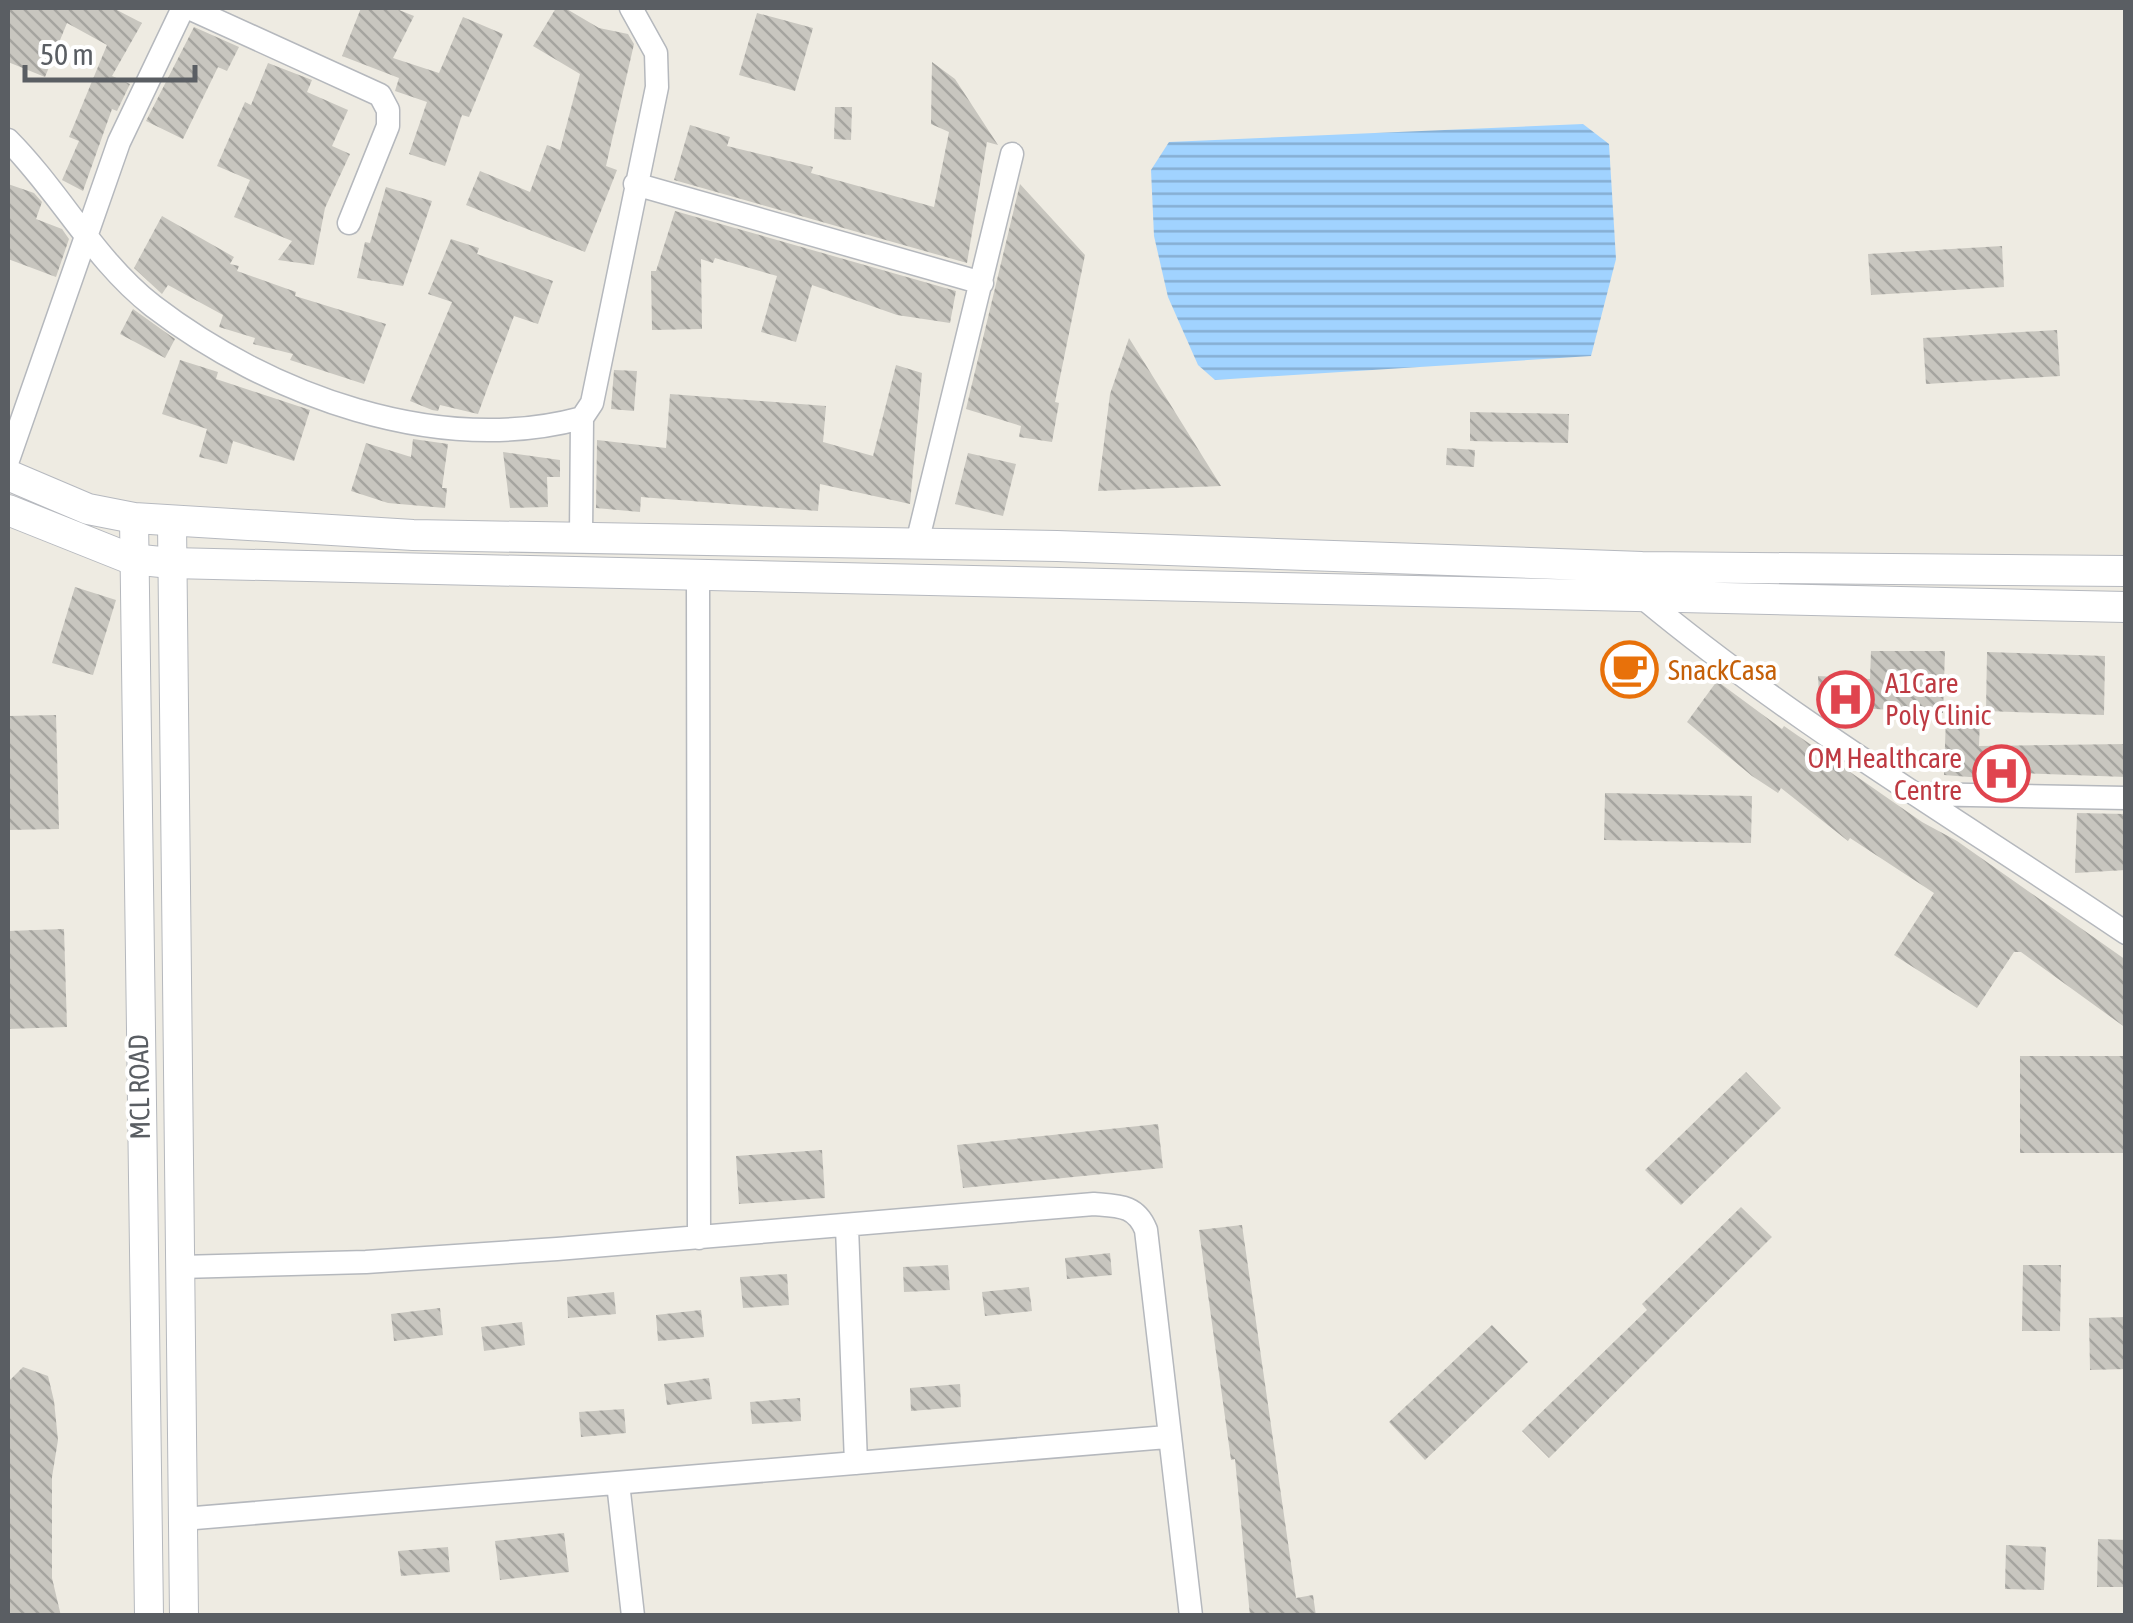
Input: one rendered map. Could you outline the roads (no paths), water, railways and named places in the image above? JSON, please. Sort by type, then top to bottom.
[{"type":"main road","points":[[8,475],[88,509],[172,523],[413,535],[917,544],[2126,607]]},
{"type":"main road","points":[[8,510],[132,558],[172,564],[698,578],[1642,582],[2126,571]]},
{"type":"street","points":[[8,460],[119,142],[186,8],[380,96],[388,110],[388,126],[349,223]]},
{"type":"street","points":[[582,536],[582,418],[592,403],[656,87],[656,53],[631,8]]},
{"type":"street","points":[[8,140],[108,263],[152,306],[227,354],[298,390],[360,410],[444,427],[533,431],[582,418]]},
{"type":"street","points":[[917,544],[1012,154]]},
{"type":"street","points":[[635,184],[982,283]]},
{"type":"street","name":"MCL ROAD","points":[[134,518],[149,1616]]},
{"type":"street","name":"MCL ROAD","points":[[172,523],[184,1616]]},
{"type":"street","points":[[698,578],[699,1238]]},
{"type":"street","points":[[1642,582],[1769,693],[2126,933]]},
{"type":"street","points":[[1920,794],[2126,798]]},
{"type":"street","points":[[180,1268],[366,1262],[848,1227],[1094,1204],[1128,1207],[1140,1217],[1146,1230],[1167,1437],[1191,1616]]},
{"type":"street","points":[[848,1227],[856,1463]]},
{"type":"street","points":[[182,1519],[1167,1437]]},
{"type":"street","points":[[618,1483],[633,1616]]},
{"type":"water","points":[[1583,124],[1609,144],[1616,259],[1591,356],[1215,380],[1198,365],[1168,297],[1154,236],[1151,170],[1169,142]]},
{"type":"place","name":"SnackCasa","points":[[1629,670]]},
{"type":"place","name":"A1Care Poly Clinic","points":[[1846,699]]},
{"type":"place","name":"OM Healthcare Centre","points":[[2001,774]]}]
